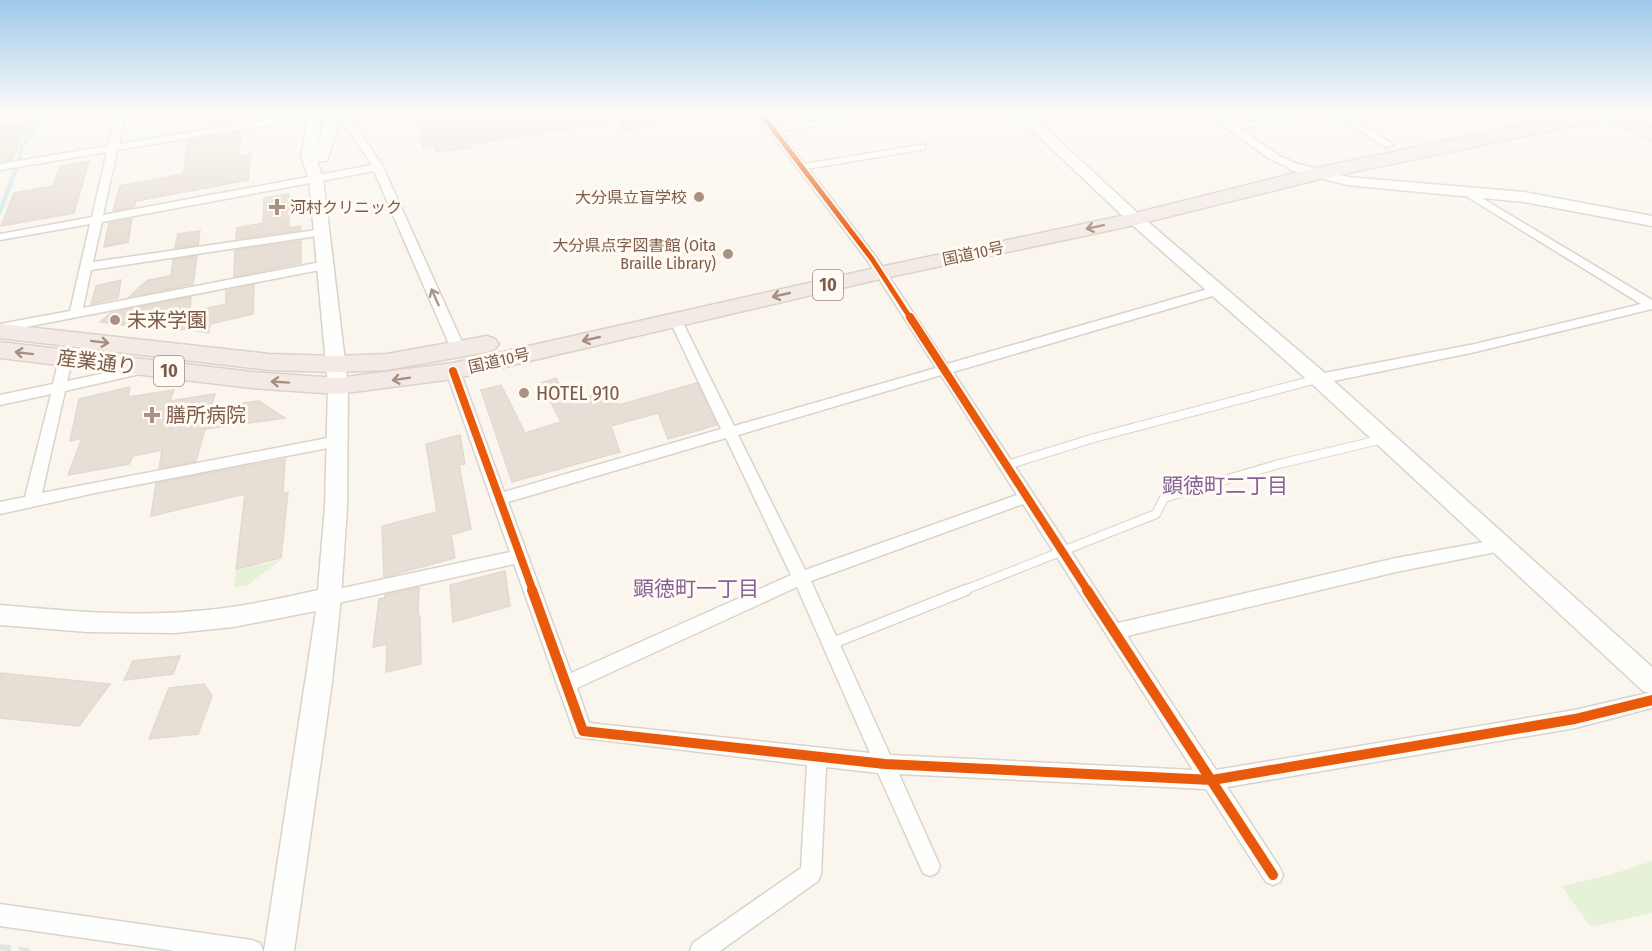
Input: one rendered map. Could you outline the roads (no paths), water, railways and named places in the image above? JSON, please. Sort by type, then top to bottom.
[{"type":"highway","name":"国道10号","points":[[1305,170],[1351,156]]},
{"type":"highway","name":"国道10号","points":[[456,361],[876,266],[1128,212],[1305,170],[1378,156]]},
{"type":"highway","name":"国道10号","points":[[338,375],[456,361],[675,319],[876,266]]},
{"type":"highway","name":"産業通り","points":[[0,329],[269,362],[338,375]]},
{"type":"highway","name":"産業通り","points":[[0,350],[146,368],[338,375]]},
{"type":"street","points":[[0,167],[63,156]]},
{"type":"street","points":[[75,314],[111,156]]},
{"type":"street","points":[[279,951],[329,597],[336,507],[338,375],[316,179],[308,156]]},
{"type":"street","points":[[316,179],[321,156]]},
{"type":"street","points":[[371,156],[378,167],[456,361],[500,499],[583,731],[885,764],[1212,780],[1575,719],[1652,700]]},
{"type":"street","points":[[795,156],[876,266],[1273,875]]},
{"type":"street","points":[[1068,156],[1319,379],[1652,683]]},
{"type":"street","points":[[1273,156],[1305,170]]},
{"type":"street","points":[[0,237],[378,167]]},
{"type":"street","name":"10","points":[[1305,170],[1347,181],[1524,197],[1652,221]]},
{"type":"street","points":[[1467,192],[1652,305]]},
{"type":"street","points":[[86,267],[323,232]]},
{"type":"street","points":[[0,329],[326,265]]},
{"type":"street","points":[[500,499],[730,430],[1219,290]]},
{"type":"street","points":[[1319,379],[1475,348],[1652,305]]},
{"type":"street","points":[[675,319],[801,578],[930,866]]},
{"type":"street","points":[[32,501],[66,358]]},
{"type":"street","points":[[0,400],[146,368]]},
{"type":"street","points":[[0,508],[95,487],[338,441]]},
{"type":"street","points":[[566,684],[801,578],[1027,497]]},
{"type":"street","points":[[1115,631],[1396,565],[1501,545]]},
{"type":"street","points":[[0,615],[51,620],[176,623],[256,613],[520,556]]},
{"type":"street","points":[[701,951],[811,874],[817,757]]},
{"type":"street","points":[[0,915],[252,951]]},
{"type":"lane","points":[[802,166],[863,156]]},
{"type":"lane","points":[[1007,465],[1094,438],[1319,379]]},
{"type":"lane","points":[[830,644],[1156,514],[1164,498],[1279,464],[1384,438]]},
{"type":"waterway","points":[[0,212],[16,168]]},
{"type":"railway","points":[[0,947],[29,951]]},
{"type":"place","name":"大分県立盲学校","points":[[699,197]]},
{"type":"place","name":"河村クリニック","points":[[277,207]]},
{"type":"place","name":"大分県点字図書館 (Oita Braille Library)","points":[[728,254]]},
{"type":"place","name":"未来学園","points":[[115,320]]},
{"type":"place","name":"HOTEL 910","points":[[524,393]]},
{"type":"place","name":"膳所病院","points":[[152,415]]},
{"type":"district","name":"顕徳町二丁目","points":[[1225,486]]},
{"type":"district","name":"顕徳町一丁目","points":[[696,589]]}]
